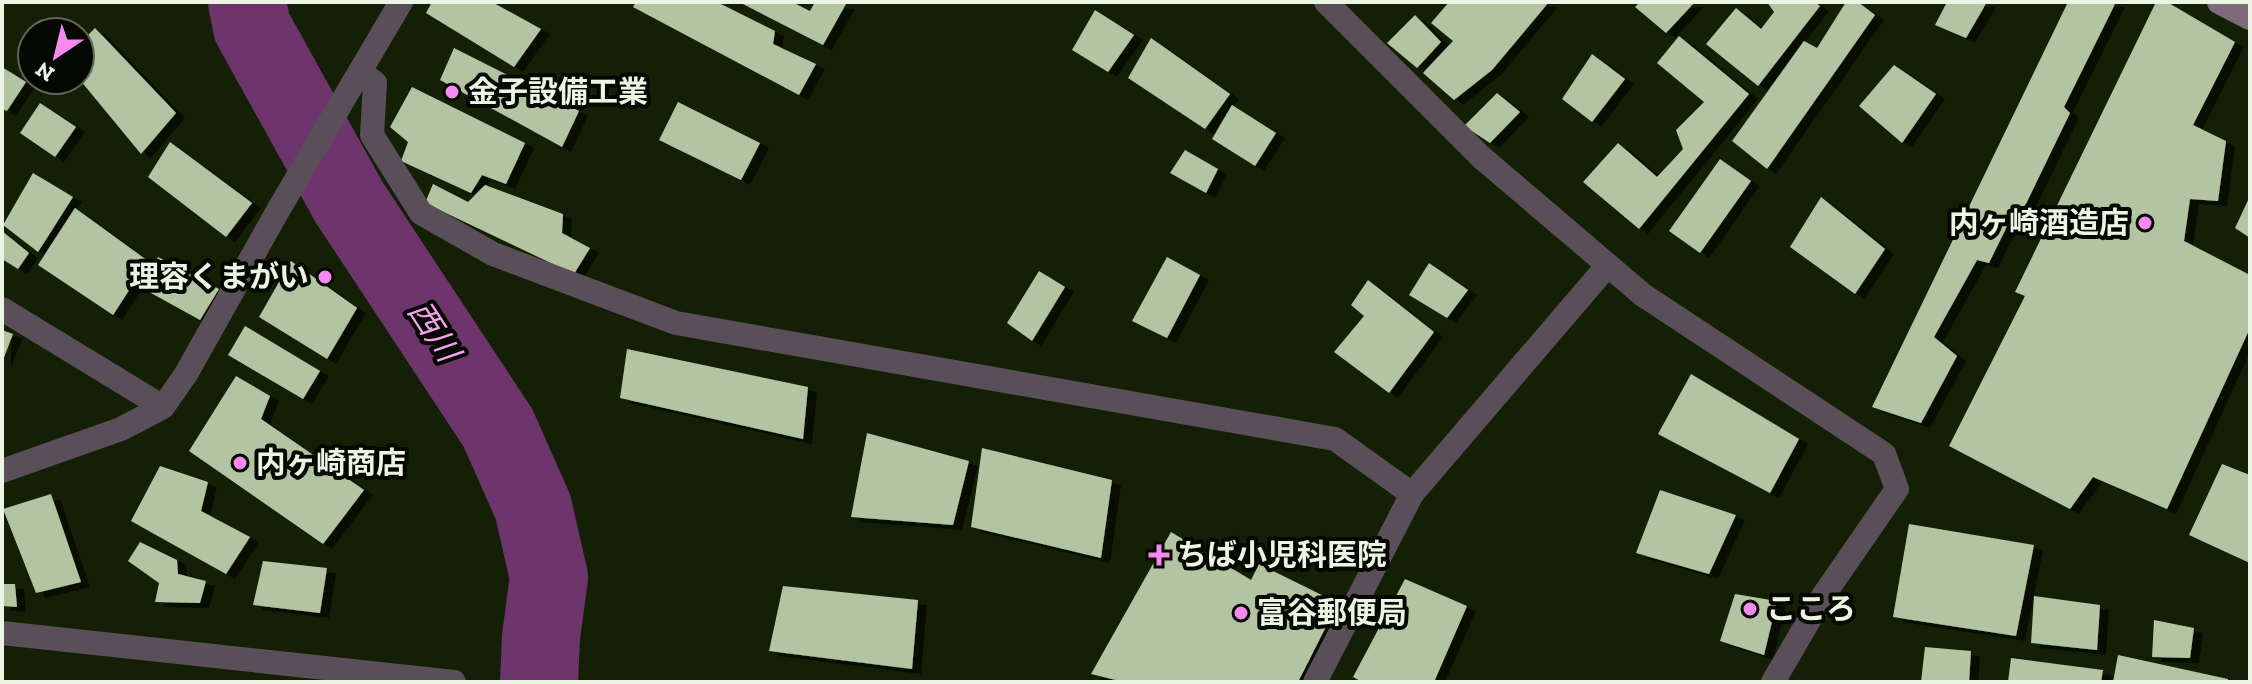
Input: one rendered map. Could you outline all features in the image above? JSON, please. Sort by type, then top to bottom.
[{"type":"main road","points":[[2219,2],[2250,18]]},
{"type":"street","points":[[2,471],[121,429],[163,407],[186,374],[401,2]]},
{"type":"street","points":[[1326,2],[1481,157],[1643,295],[1884,454],[1897,489],[1823,596],[1773,682]]},
{"type":"street","points":[[361,72],[375,83],[372,135],[421,213],[493,254],[676,323],[1335,439],[1412,494]]},
{"type":"street","points":[[1315,682],[1412,494],[1608,265]]},
{"type":"street","points":[[2,309],[163,407]]},
{"type":"street","points":[[2,633],[454,682]]},
{"type":"building","points":[[432,2],[492,2],[541,29],[514,67],[426,13]]},
{"type":"building","points":[[636,2],[717,2],[775,31],[773,44],[816,64],[799,95],[633,7]]},
{"type":"building","points":[[739,2],[792,2],[810,11],[815,2],[846,4],[823,45]]},
{"type":"building","points":[[1449,2],[1549,2],[1492,70],[1454,100],[1423,73],[1453,41],[1431,23]]},
{"type":"building","points":[[1640,2],[1695,2],[1666,33],[1635,7]]},
{"type":"building","points":[[1767,2],[1815,2],[1820,6],[1758,86],[1706,44],[1736,8],[1761,29],[1774,12]]},
{"type":"building","points":[[1846,2],[1858,2],[1875,15],[1767,169],[1732,141],[1804,41],[1817,48]]},
{"type":"building","points":[[1947,2],[1987,2],[1966,38],[1935,25]]},
{"type":"building","points":[[2068,2],[2116,2],[2064,107],[2070,113],[2021,214],[2014,212],[1989,263],[1977,260],[1934,337],[1957,356],[1921,423],[1872,407]]},
{"type":"building","points":[[2156,2],[2167,2],[2235,42],[2193,125],[2226,141],[2218,201],[2190,199],[2184,241],[2250,275],[2250,328],[2167,509],[2093,477],[2070,509],[1949,446],[2025,296],[2015,292]]},
{"type":"building","points":[[1095,10],[1134,35],[1108,72],[1072,50]]},
{"type":"building","points":[[1415,15],[1441,42],[1417,68],[1387,43]]},
{"type":"building","points":[[96,29],[176,113],[141,154],[93,96],[96,96]]},
{"type":"building","points":[[1679,36],[1749,94],[1639,229],[1583,182],[1618,143],[1657,177],[1683,149],[1676,130],[1704,102],[1657,63]]},
{"type":"building","points":[[1151,38],[1230,94],[1205,129],[1128,78]]},
{"type":"building","points":[[454,48],[579,111],[562,147],[440,80]]},
{"type":"building","points":[[1592,54],[1625,79],[1592,122],[1562,99]]},
{"type":"building","points":[[1894,65],[1936,94],[1902,143],[1859,106]]},
{"type":"building","points":[[2,67],[16,76],[17,96],[7,111],[2,109]]},
{"type":"building","points":[[412,87],[525,143],[506,184],[482,175],[471,193],[401,161],[408,142],[390,127]]},
{"type":"building","points":[[1497,93],[1520,112],[1490,143],[1464,126]]},
{"type":"building","points":[[678,102],[760,143],[741,180],[659,140]]},
{"type":"building","points":[[40,103],[76,127],[55,157],[20,133]]},
{"type":"building","points":[[1232,105],[1276,133],[1255,166],[1212,139]]},
{"type":"building","points":[[170,142],[252,203],[226,237],[148,177]]},
{"type":"building","points":[[1185,150],[1218,169],[1206,193],[1170,173]]},
{"type":"building","points":[[1720,159],[1751,181],[1700,253],[1669,231]]},
{"type":"building","points":[[33,173],[73,197],[38,252],[3,225]]},
{"type":"building","points":[[433,184],[468,202],[485,185],[563,214],[562,233],[590,248],[574,274],[425,203]]},
{"type":"building","points":[[2250,196],[2250,238],[2235,228]]},
{"type":"building","points":[[1821,197],[1885,249],[1855,294],[1790,247]]},
{"type":"building","points":[[75,208],[148,261],[113,315],[38,265]]},
{"type":"building","points":[[2,231],[29,253],[18,269],[2,259]]},
{"type":"building","points":[[158,257],[219,289],[200,320],[142,288]]},
{"type":"building","points":[[1167,257],[1200,275],[1167,338],[1132,321]]},
{"type":"building","points":[[291,261],[357,308],[327,359],[259,317]]},
{"type":"building","points":[[1429,263],[1468,290],[1447,318],[1409,295]]},
{"type":"building","points":[[1039,271],[1065,287],[1032,341],[1007,323]]},
{"type":"building","points":[[1368,280],[1434,332],[1389,393],[1334,352],[1364,316],[1351,305]]},
{"type":"building","points":[[245,326],[320,371],[303,399],[228,355]]},
{"type":"building","points":[[2,330],[13,334],[2,363]]},
{"type":"building","points":[[627,349],[808,387],[803,439],[620,398]]},
{"type":"building","points":[[1691,374],[1799,439],[1770,493],[1658,434]]},
{"type":"building","points":[[236,376],[270,396],[261,419],[364,490],[323,544],[189,451]]},
{"type":"building","points":[[867,433],[969,461],[953,525],[851,517]]},
{"type":"building","points":[[982,448],[1112,480],[1101,558],[971,527]]},
{"type":"building","points":[[2222,464],[2250,475],[2250,563],[2189,535]]},
{"type":"building","points":[[160,466],[208,482],[201,511],[250,537],[226,574],[131,521]]},
{"type":"building","points":[[1660,490],[1736,515],[1709,574],[1636,553]]},
{"type":"building","points":[[51,494],[81,582],[36,593],[3,509]]},
{"type":"building","points":[[1909,524],[2034,545],[2016,636],[1893,617]]},
{"type":"building","points":[[1171,532],[1251,580],[1259,564],[1338,603],[1298,682],[1124,682],[1091,674]]},
{"type":"building","points":[[140,542],[177,560],[178,574],[206,581],[200,603],[155,602],[159,583],[128,561]]},
{"type":"building","points":[[263,561],[327,568],[320,613],[253,605]]},
{"type":"building","points":[[1405,579],[1467,606],[1434,682],[1362,682],[1353,677]]},
{"type":"building","points":[[2,584],[15,584],[17,607],[2,606]]},
{"type":"building","points":[[783,586],[918,600],[912,669],[769,651]]},
{"type":"building","points":[[1735,594],[1777,601],[1764,655],[1720,641]]},
{"type":"building","points":[[2034,596],[2100,605],[2097,650],[2031,643]]},
{"type":"building","points":[[2154,620],[2194,628],[2190,658],[2152,657]]},
{"type":"building","points":[[1925,647],[1971,651],[1969,682],[1921,682]]},
{"type":"building","points":[[2118,655],[2228,679],[2228,682],[2113,682]]},
{"type":"building","points":[[2011,658],[2103,670],[2101,682],[2008,682]]},
{"type":"waterway","name":"西川","points":[[247,2],[252,27],[349,202],[498,428],[533,507],[549,577],[539,682]]},
{"type":"place","name":"金子設備工業","points":[[452,92]]},
{"type":"place","name":"内ヶ崎酒造店","points":[[2145,223]]},
{"type":"place","name":"理容くまがい","points":[[325,277]]},
{"type":"place","name":"内ヶ崎商店","points":[[240,463]]},
{"type":"place","name":"ちば小児科医院","points":[[1159,555]]},
{"type":"place","name":"こころ","points":[[1750,609]]},
{"type":"place","name":"富谷郵便局","points":[[1241,613]]}]
